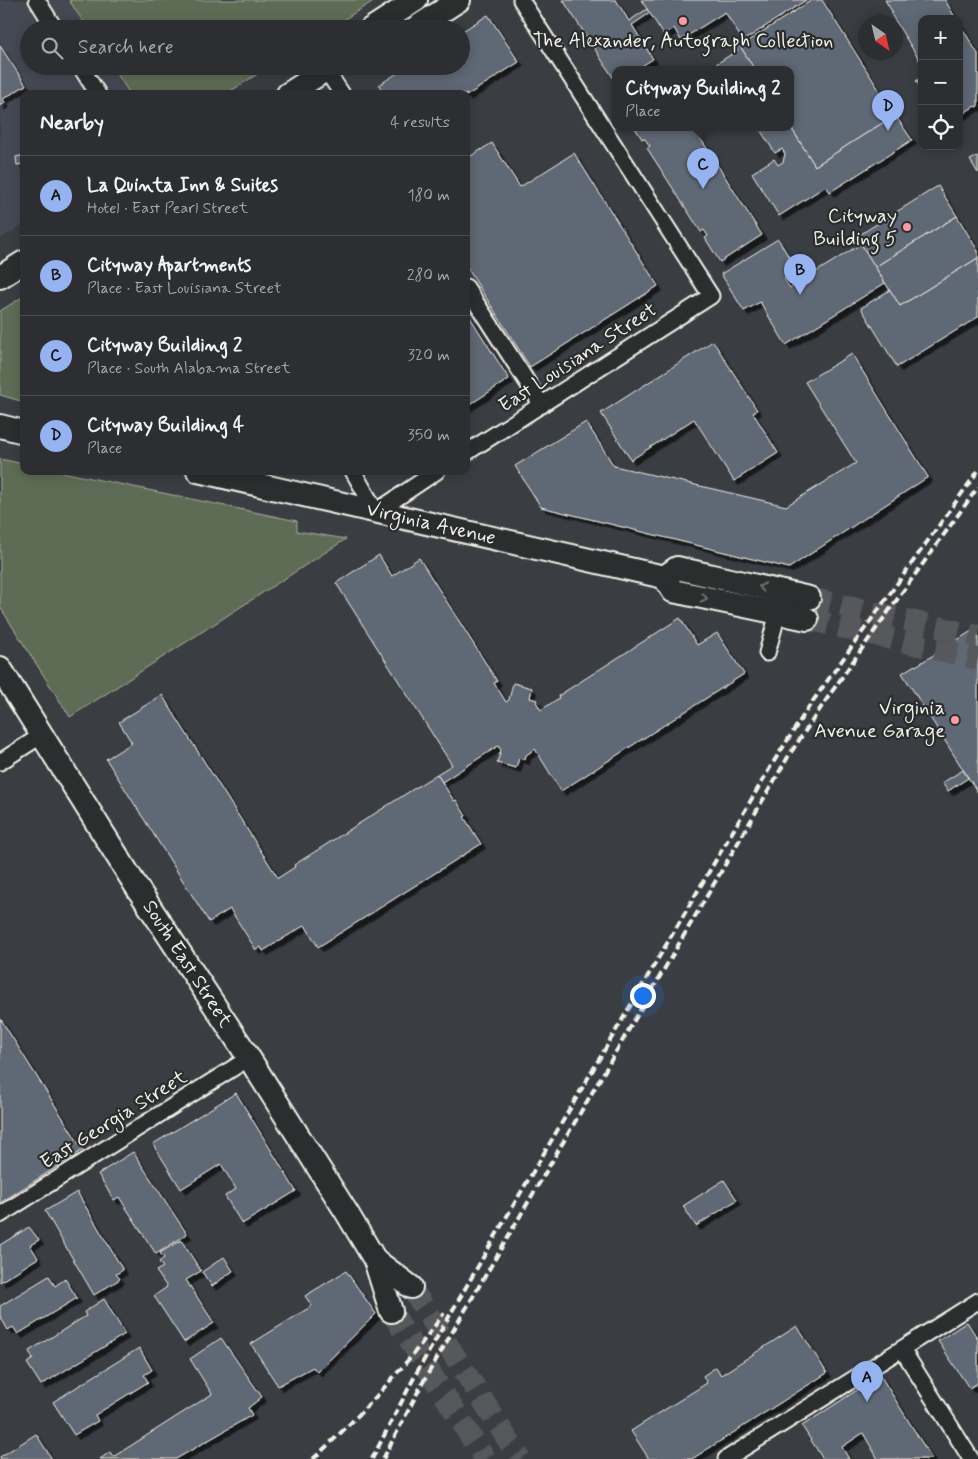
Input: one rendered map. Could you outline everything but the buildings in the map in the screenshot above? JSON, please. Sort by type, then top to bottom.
[{"type":"main road","points":[[385,20],[416,0]]},
{"type":"main road","points":[[428,20],[459,0]]},
{"type":"main road","points":[[294,90],[318,75]]},
{"type":"main road","points":[[0,277],[20,264]]},
{"type":"main road","points":[[0,426],[20,431]]},
{"type":"main road","name":"Virginia Avenue","points":[[215,475],[664,577],[673,591],[778,613],[808,608],[677,568],[664,577]]},
{"type":"main road","name":"South East Street","points":[[0,668],[136,886],[248,1058],[375,1260],[391,1311]]},
{"type":"main road","name":"South East Street","points":[[375,1260],[411,1287]]},
{"type":"street","points":[[36,0],[49,20]]},
{"type":"street","name":"East Louisiana Street","points":[[470,450],[711,296],[521,0]]},
{"type":"street","points":[[86,75],[95,90]]},
{"type":"street","points":[[332,75],[340,90]]},
{"type":"street","points":[[470,293],[542,405]]},
{"type":"street","points":[[354,475],[376,512],[431,475]]},
{"type":"street","points":[[766,653],[778,613]]},
{"type":"street","points":[[0,762],[42,735]]},
{"type":"street","name":"East Georgia Street","points":[[0,1215],[248,1058]]},
{"type":"street","points":[[726,1459],[978,1301]]},
{"type":"street","points":[[902,1349],[971,1459]]},
{"type":"shaded area","points":[[0,0],[375,0],[344,20],[20,20],[20,75],[257,75],[234,90],[20,90],[20,226],[0,239]]},
{"type":"green space","points":[[69,0],[375,0],[343,20],[82,20]]},
{"type":"green space","points":[[118,75],[256,75],[232,90],[127,90]]},
{"type":"green space","points":[[20,298],[20,401],[0,395],[0,311]]},
{"type":"green space","points":[[0,459],[20,463],[20,475],[76,475],[297,521],[297,531],[346,539],[70,717],[0,607]]},
{"type":"tunnel","points":[[809,598],[978,636]]},
{"type":"tunnel","points":[[807,619],[978,659]]},
{"type":"tunnel","points":[[411,1287],[520,1459]]},
{"type":"tunnel","points":[[391,1311],[485,1459]]},
{"type":"railway","points":[[372,1459],[417,1372],[771,766],[810,705],[978,471]]},
{"type":"railway","points":[[383,1459],[422,1384],[788,757],[978,487]]},
{"type":"railway","points":[[313,1459],[383,1389],[444,1313]]},
{"type":"place","name":"The Alexander, Autograph Collection","points":[[683,21]]},
{"type":"place","name":"Cityway Building 4","points":[[888,131]]},
{"type":"place","name":"Cityway Building 2","points":[[703,189]]},
{"type":"place","name":"Cityway Building 5","points":[[907,227]]},
{"type":"place","name":"Cityway Apartments","points":[[800,295]]},
{"type":"place","name":"Virginia Avenue Garage","points":[[955,720]]},
{"type":"place","name":"La Quinta Inn & Suites","points":[[867,1402]]}]
